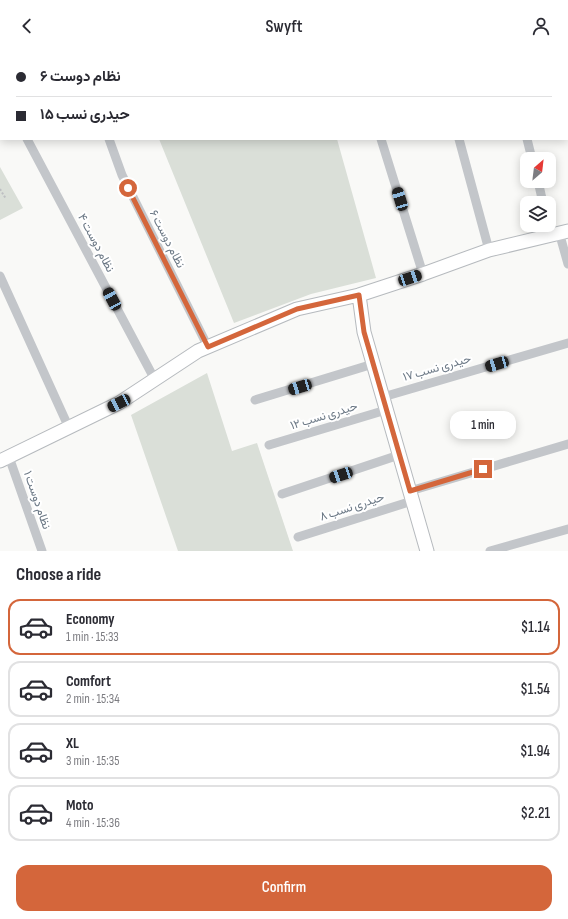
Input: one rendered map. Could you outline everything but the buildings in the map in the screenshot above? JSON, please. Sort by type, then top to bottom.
[{"type":"street","name":"نظام دوست ۴","points":[[28,140],[155,380]]},
{"type":"street","name":"نظام دوست ۶","points":[[109,140],[122,175],[208,347]]},
{"type":"street","points":[[381,140],[423,274]]},
{"type":"street","points":[[459,140],[489,250]]},
{"type":"street","points":[[527,140],[530,152]]},
{"type":"street","points":[[5,459],[119,403],[198,351],[297,309],[359,295],[489,250],[557,230],[568,264]]},
{"type":"street","points":[[0,276],[69,428]]},
{"type":"street","points":[[359,295],[364,332],[427,551]]},
{"type":"street","name":"حیدری نسب ۱۷","points":[[382,397],[568,343]]},
{"type":"street","points":[[255,400],[373,364]]},
{"type":"street","name":"حیدری نسب ۱۲","points":[[269,445],[386,410]]},
{"type":"street","name":"حیدری نسب ۸","points":[[298,537],[411,496],[568,444]]},
{"type":"street","points":[[282,494],[400,455]]},
{"type":"street","name":"نظام دوست ۱","points":[[5,459],[42,551]]},
{"type":"street","points":[[490,551],[568,529]]},
{"type":"path","points":[[0,189],[6,199]]},
{"type":"shaded area","points":[[159,140],[337,140],[376,278],[311,294],[234,323]]},
{"type":"shaded area","points":[[0,167],[23,208],[0,220]]},
{"type":"shaded area","points":[[207,373],[232,451],[257,443],[293,551],[178,551],[131,415]]},
{"type":"route","points":[[128,188],[208,347],[297,309],[343,297],[359,295],[364,332],[410,491],[483,469]]}]
